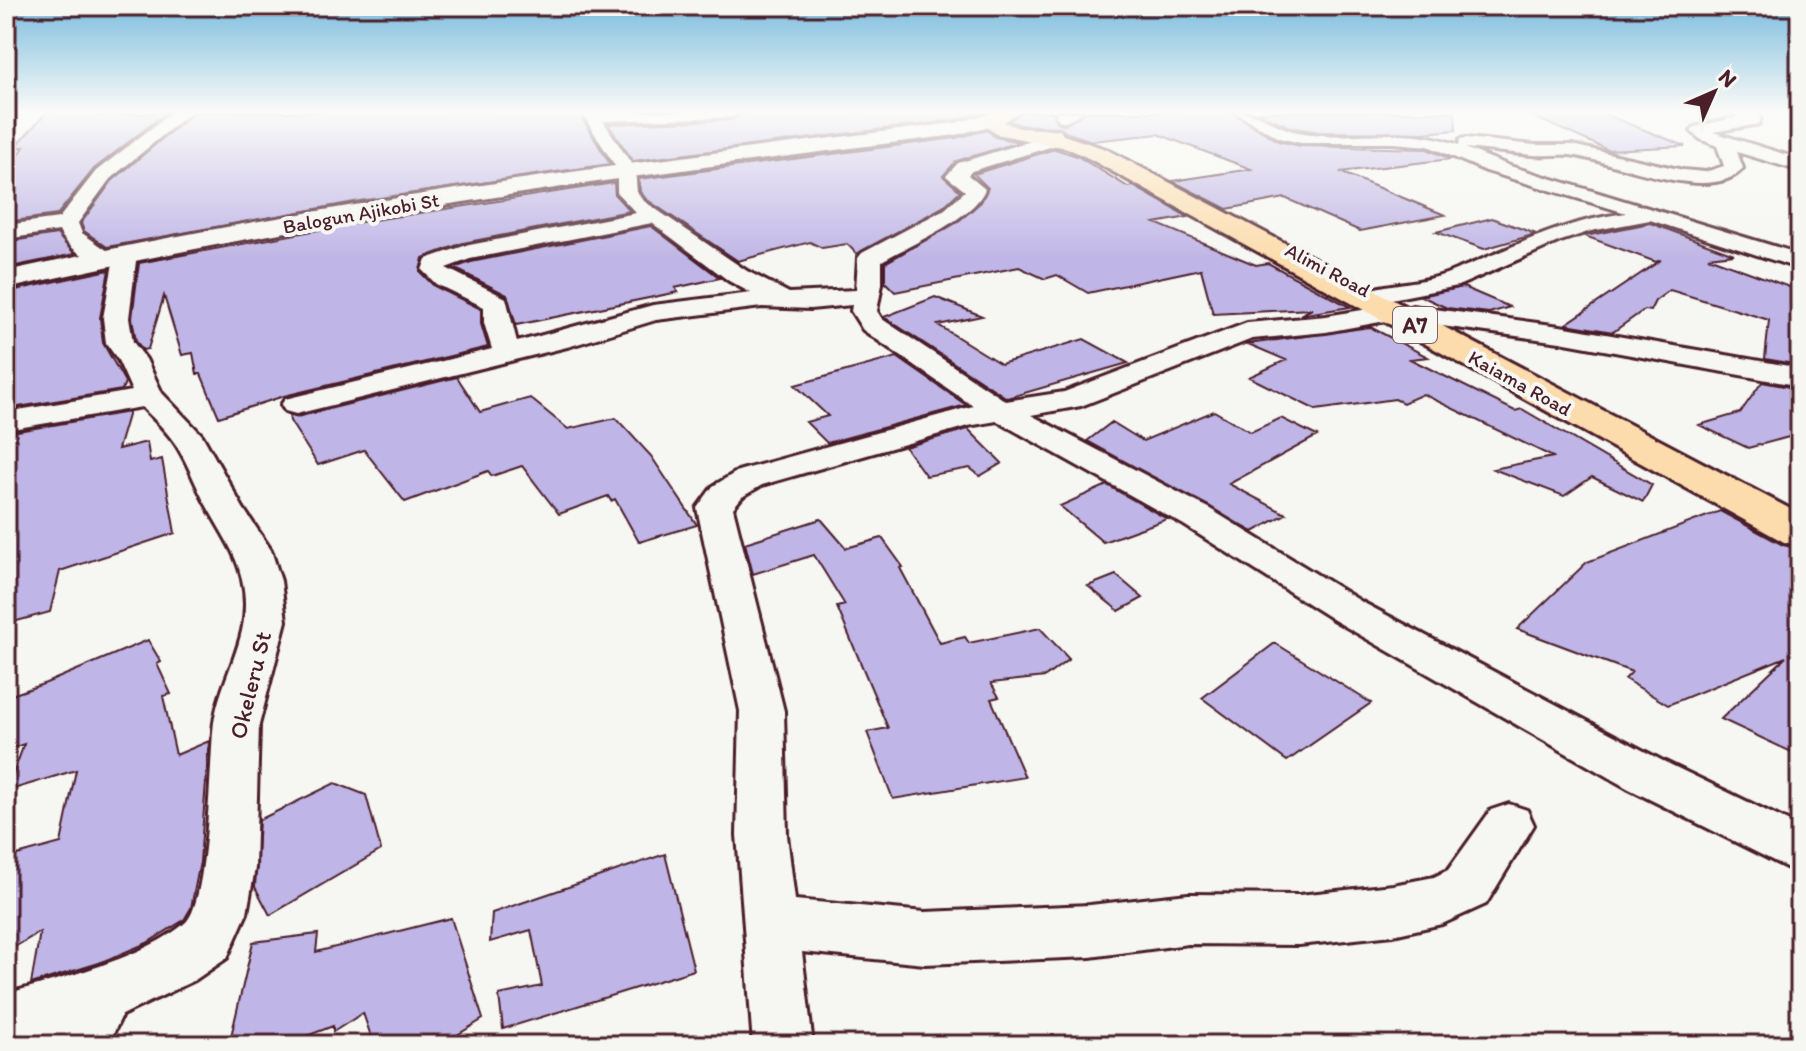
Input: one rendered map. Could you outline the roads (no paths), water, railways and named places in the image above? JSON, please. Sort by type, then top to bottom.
[{"type":"highway","name":"Kaiama Road","points":[[1112,161],[1393,307],[1800,532]]},
{"type":"highway","name":"A7","points":[[1393,307],[1800,517]]},
{"type":"street","points":[[116,256],[73,237],[67,223],[76,204],[120,161]]},
{"type":"street","points":[[621,161],[626,169],[627,193],[637,205],[738,276],[780,298]]},
{"type":"street","name":"Balogun Ajikobi St","points":[[6,280],[116,256],[626,169],[692,161]]},
{"type":"street","points":[[974,161],[957,173],[958,178],[976,191],[952,213],[870,258],[865,316],[872,324],[1000,410],[1197,517],[1402,641],[1644,774],[1800,852]]},
{"type":"street","points":[[1481,161],[1800,262]]},
{"type":"street","points":[[1618,161],[1667,173],[1715,178],[1724,177],[1734,168],[1731,161]]},
{"type":"street","points":[[783,1045],[762,835],[762,711],[715,508],[719,499],[750,478],[899,434],[1000,410],[1070,400],[1247,331],[1326,324],[1393,307],[1550,237],[1588,225],[1651,215]]},
{"type":"street","points":[[507,353],[497,323],[497,303],[445,279],[434,270],[434,264],[464,253],[656,216]]},
{"type":"street","points":[[6,232],[67,223]]},
{"type":"street","name":"Okeleru St","points":[[6,1024],[89,1020],[207,940],[220,913],[229,868],[236,725],[266,621],[262,581],[252,550],[225,508],[186,435],[149,397],[132,359],[120,343],[116,318],[116,256]]},
{"type":"street","points":[[296,405],[653,313],[780,298],[810,301],[865,297]]},
{"type":"street","points":[[1393,307],[1800,377]]},
{"type":"street","points":[[6,421],[149,397]]},
{"type":"street","points":[[770,923],[925,938],[1090,931],[1188,919],[1299,920],[1393,910],[1442,900],[1467,887],[1509,825]]}]
